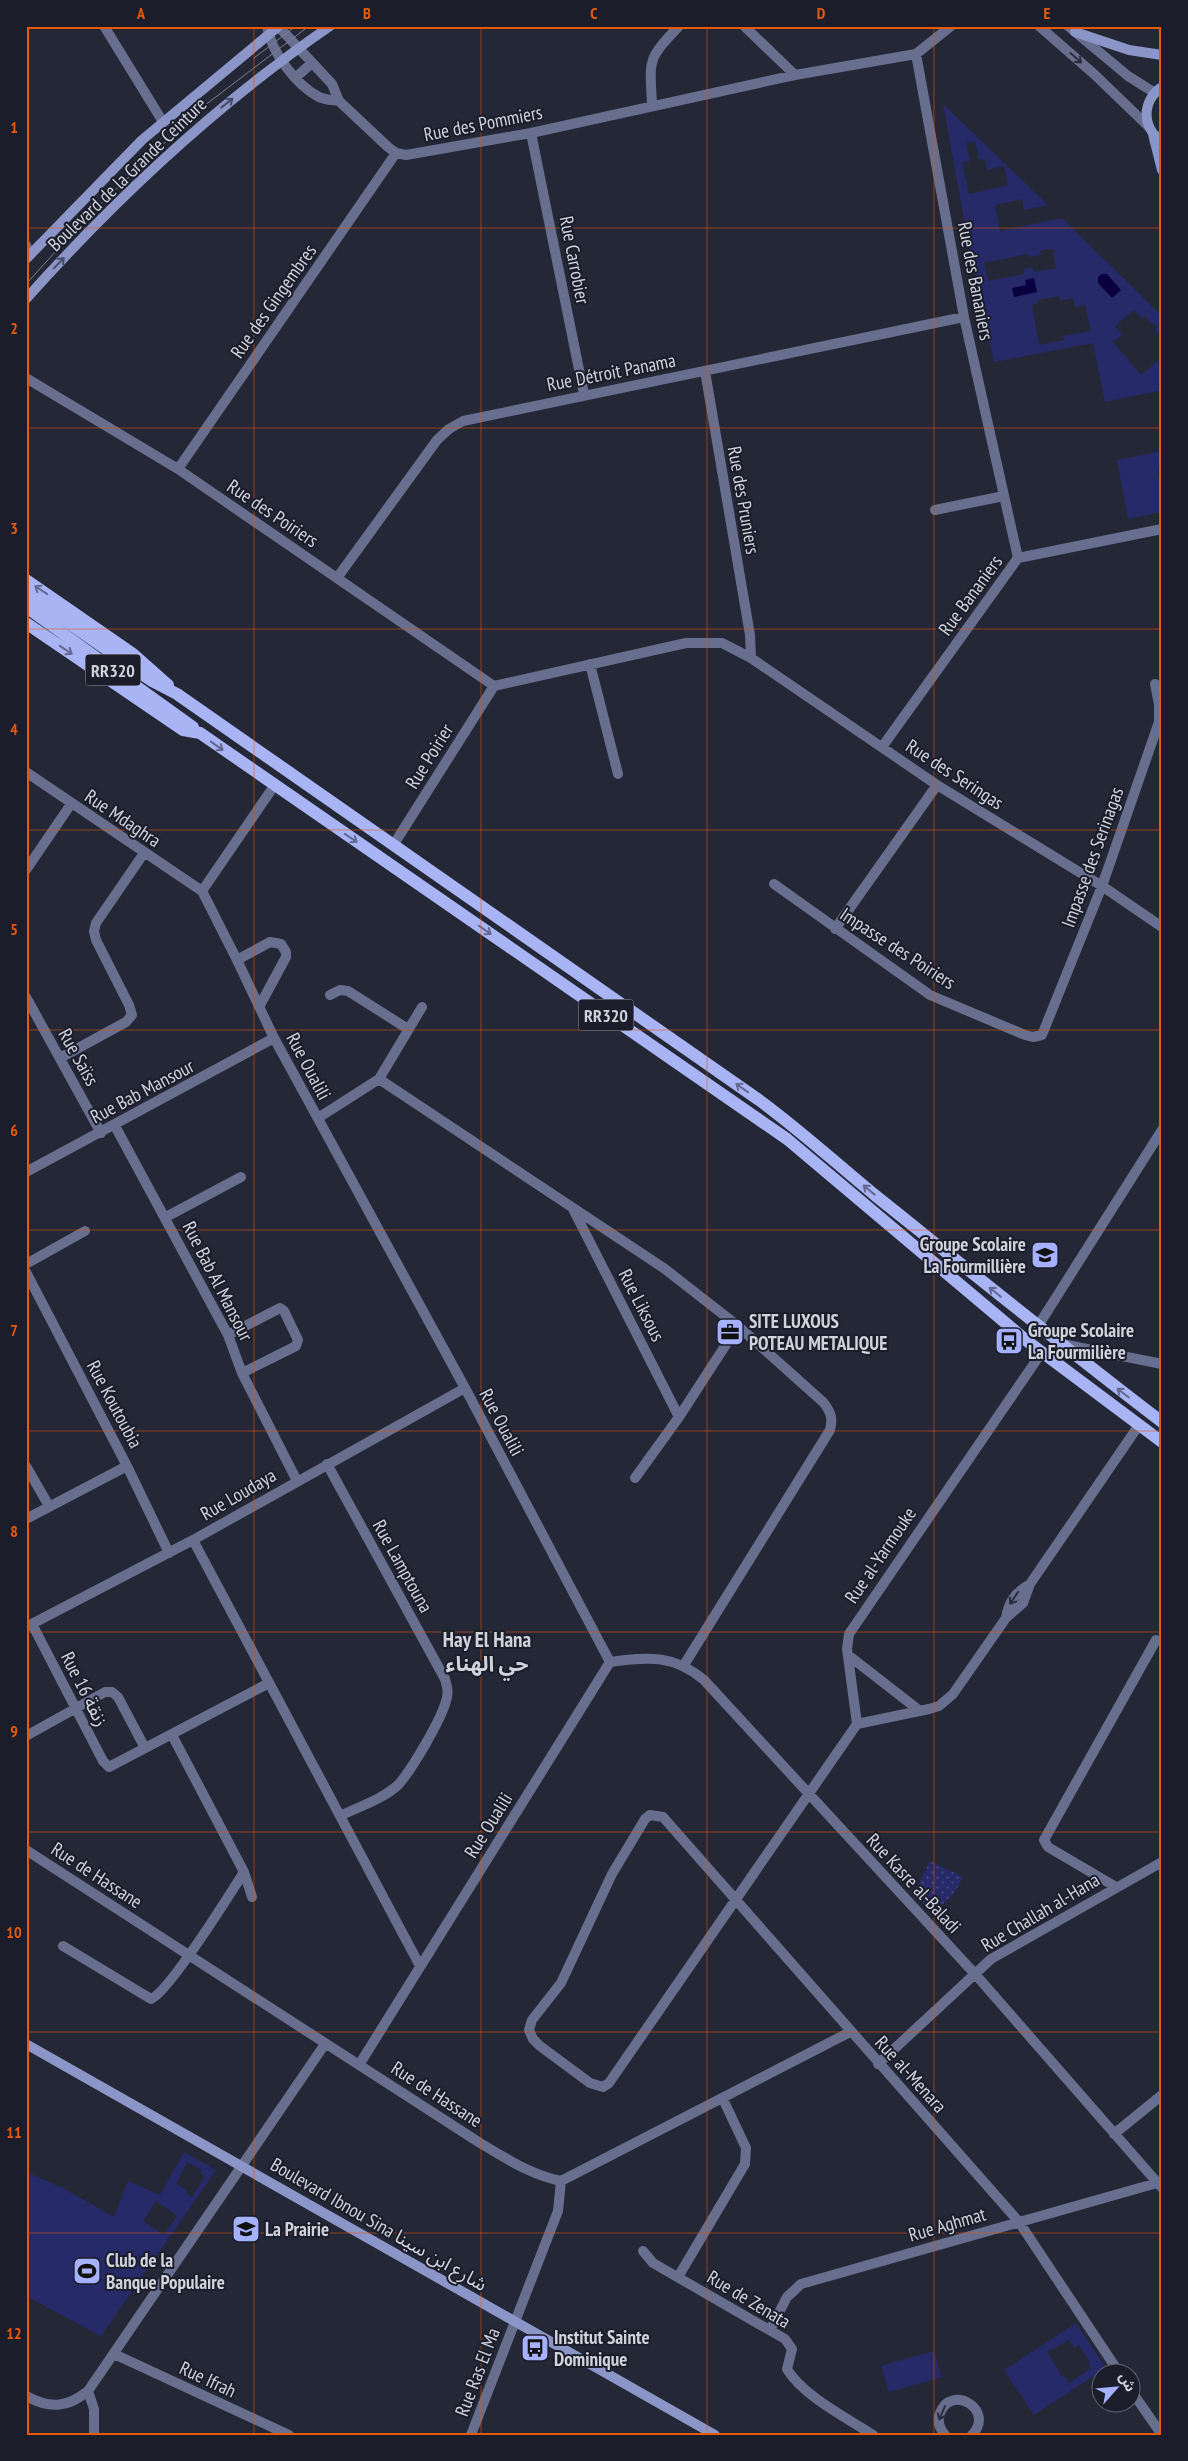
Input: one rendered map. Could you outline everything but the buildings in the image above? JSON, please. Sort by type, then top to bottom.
[{"type":"main road","name":"Boulevard de la Grande Ceinture","points":[[28,253],[135,147],[268,31],[279,26]]},
{"type":"main road","name":"Boulevard de la Grande Ceinture","points":[[26,299],[161,160],[218,110],[298,48],[330,26]]},
{"type":"main road","points":[[1071,29],[1129,50],[1162,55]]},
{"type":"main road","points":[[1158,90],[1147,105],[1147,120],[1162,170]]},
{"type":"main road","points":[[1151,130],[1162,141]]},
{"type":"main road","name":"RR320","points":[[26,580],[133,654],[177,694]]},
{"type":"main road","name":"RR320","points":[[26,593],[152,681],[177,694],[394,844],[802,1132],[867,1189],[1058,1343],[1162,1422]]},
{"type":"main road","name":"RR320","points":[[26,607],[274,786],[787,1139],[1042,1352],[1162,1442]]},
{"type":"main road","name":"RR320","points":[[26,622],[183,730],[200,733]]},
{"type":"main road","name":"Boulevard Ibnou Sina شارع ابن سينا","points":[[26,2044],[715,2435]]},
{"type":"street","points":[[104,26],[163,122]]},
{"type":"street","points":[[279,26],[332,84],[339,101],[396,153]]},
{"type":"street","points":[[652,105],[650,64],[658,48],[679,26]]},
{"type":"street","points":[[744,26],[795,75]]},
{"type":"street","points":[[916,54],[951,26]]},
{"type":"street","points":[[1039,26],[1094,74],[1151,130]]},
{"type":"street","points":[[1071,29],[1128,76],[1158,90]]},
{"type":"street","points":[[268,31],[282,60],[296,78],[320,98],[339,101]]},
{"type":"street","name":"Rue des Pommiers","points":[[396,153],[406,155],[531,133],[795,75],[916,54]]},
{"type":"street","name":"Rue des Bananiers","points":[[916,54],[964,317],[1018,558]]},
{"type":"street","points":[[296,78],[312,63]]},
{"type":"street","name":"Rue Carrobier","points":[[531,133],[584,394]]},
{"type":"street","name":"Rue des Gingembres","points":[[178,469],[396,153]]},
{"type":"street","name":"Rue Détroit Panama","points":[[338,578],[437,440],[449,429],[463,421],[584,394],[964,317]]},
{"type":"street","name":"Rue des Pruniers","points":[[705,371],[750,636],[751,658]]},
{"type":"street","name":"Rue des Poiriers","points":[[26,378],[178,469],[494,686]]},
{"type":"street","points":[[935,510],[1004,496]]},
{"type":"street","name":"Rue Bananiers","points":[[882,747],[1018,558],[1162,529]]},
{"type":"street","name":"Rue des Seringas","points":[[494,686],[686,643],[722,643],[751,658],[937,785],[1102,886],[1162,927]]},
{"type":"street","points":[[590,664],[618,774]]},
{"type":"street","name":"Impasse des Serinagas","points":[[1039,1036],[1047,1027],[1102,886],[1159,722],[1159,704],[1155,684]]},
{"type":"street","name":"Rue Poirier","points":[[394,844],[494,686]]},
{"type":"street","name":"Rue Mdaghra","points":[[26,772],[202,891]]},
{"type":"street","points":[[835,929],[937,785]]},
{"type":"street","points":[[202,891],[274,786]]},
{"type":"street","points":[[26,870],[71,804]]},
{"type":"street","points":[[60,1058],[126,1022],[132,1015],[96,940],[94,930],[101,915],[144,853]]},
{"type":"street","name":"Impasse des Poiriers","points":[[774,884],[930,995],[1025,1035],[1039,1036]]},
{"type":"street","name":"Rue Oualili","points":[[202,891],[274,1038],[465,1388],[610,1662],[359,2065]]},
{"type":"street","points":[[237,960],[270,942],[281,944],[286,952],[286,957],[259,1007]]},
{"type":"street","points":[[330,994],[340,990],[348,991],[408,1029]]},
{"type":"street","name":"Rue Saïss","points":[[27,1000],[101,1133]]},
{"type":"street","points":[[318,1118],[379,1079],[422,1007]]},
{"type":"street","name":"Rue Bab Mansour","points":[[26,1172],[115,1126],[274,1038]]},
{"type":"street","name":"Rue Liksous","points":[[379,1079],[665,1269],[738,1326],[830,1410],[832,1420],[830,1430],[684,1665]]},
{"type":"street","name":"Rue Bab Al Mansour","points":[[115,1126],[228,1334],[242,1373],[297,1481]]},
{"type":"street","points":[[1038,1326],[1162,1130]]},
{"type":"street","points":[[166,1217],[241,1177]]},
{"type":"street","name":"Rue Liksous","points":[[573,1208],[679,1417]]},
{"type":"street","points":[[26,1264],[85,1231]]},
{"type":"street","name":"Rue Koutoubia","points":[[26,1272],[127,1466],[169,1553]]},
{"type":"street","points":[[228,1334],[280,1308],[284,1311],[298,1340],[296,1346],[242,1373]]},
{"type":"street","points":[[635,1478],[679,1417],[738,1326]]},
{"type":"street","points":[[1058,1343],[1162,1364]]},
{"type":"street","name":"Rue al-Yarmouke","points":[[857,1724],[847,1642],[854,1624],[1042,1352]]},
{"type":"street","name":"Rue Loudaya","points":[[29,1626],[193,1540],[465,1388]]},
{"type":"street","points":[[737,1900],[857,1724],[939,1706],[953,1694],[1006,1618],[1023,1603],[1030,1584],[1139,1425]]},
{"type":"street","name":"Rue Lamptouna","points":[[327,1464],[445,1678],[448,1689],[446,1702],[428,1738],[398,1785],[389,1792],[340,1816]]},
{"type":"street","points":[[26,1466],[49,1506]]},
{"type":"street","points":[[26,1519],[127,1466]]},
{"type":"street","points":[[193,1540],[420,1966]]},
{"type":"street","name":"Rue 16 زنقة","points":[[29,1626],[103,1761],[109,1767],[145,1748]]},
{"type":"street","points":[[1116,1887],[1048,1848],[1044,1840],[1156,1640]]},
{"type":"street","points":[[848,1655],[920,1711]]},
{"type":"street","name":"Rue Kasre al-Baladi","points":[[610,1662],[648,1659],[673,1661],[684,1665],[704,1680],[975,1974],[1160,2186]]},
{"type":"street","points":[[26,1736],[105,1692],[112,1692],[118,1697],[145,1748],[269,1683]]},
{"type":"street","points":[[172,1735],[244,1872],[252,1897]]},
{"type":"street","name":"Rue al-Menara","points":[[737,1900],[609,2082],[603,2087],[590,2084],[533,2039],[530,2030],[532,2020],[561,1983],[612,1874],[645,1819],[650,1814],[656,1814],[667,1822],[737,1900],[878,2064],[1019,2222],[1113,2364]]},
{"type":"street","name":"Rue de Hassane","points":[[26,1850],[325,2044],[511,2161],[538,2175],[561,2181]]},
{"type":"street","name":"Rue Challah al-Hana","points":[[878,2064],[996,1956],[1162,1862]]},
{"type":"street","points":[[63,1946],[151,1999],[158,1994],[188,1956],[244,1872]]},
{"type":"street","points":[[561,2181],[850,2032]]},
{"type":"street","points":[[26,2396],[39,2403],[61,2406],[70,2404],[88,2391],[325,2044]]},
{"type":"street","points":[[1114,2134],[1162,2095]]},
{"type":"street","name":"Rue de Zenata","points":[[678,2277],[745,2164],[746,2148],[722,2099]]},
{"type":"street","name":"Rue Ras El Ma","points":[[471,2435],[558,2211],[561,2181]]},
{"type":"street","name":"Rue Aghmat","points":[[770,2330],[787,2297],[801,2284],[1019,2222],[1160,2186]]},
{"type":"street","name":"Rue de Zenata","points":[[643,2251],[653,2263],[786,2339],[792,2349],[787,2369],[791,2375],[816,2397],[873,2435]]},
{"type":"street","name":"Rue Ifrah","points":[[114,2354],[289,2435]]},
{"type":"street","points":[[88,2391],[94,2409],[94,2435]]},
{"type":"street","points":[[946,2435],[939,2424],[940,2412],[946,2404],[958,2400],[970,2403],[978,2414],[978,2424],[972,2435]]},
{"type":"street","points":[[1140,2403],[1162,2435]]},
{"type":"shaded area","points":[[943,104],[1048,205],[1024,210],[1022,199],[995,205],[1000,231],[1062,218],[1162,316],[1161,337],[1155,330],[1158,327],[1153,322],[1151,323],[1145,316],[1142,319],[1134,310],[1115,326],[1122,335],[1113,342],[1141,375],[1162,358],[1162,390],[1105,402],[1093,343],[994,362],[969,246]],"holes":[[[975,141],[979,160],[985,159],[987,170],[1004,166],[1008,185],[969,194],[962,163],[970,161],[966,143]],[[1053,249],[1056,268],[1034,272],[1032,267],[1024,269],[1024,274],[988,281],[984,263],[1027,254],[1028,257],[1041,255],[1040,251]],[[1059,296],[1060,301],[1073,298],[1075,307],[1085,305],[1091,331],[1063,336],[1064,340],[1039,345],[1032,305],[1038,303],[1038,300]]]},
{"type":"shaded area","points":[[1102,274],[1107,274],[1121,290],[1112,298],[1098,283],[1098,277]]},
{"type":"shaded area","points":[[1034,278],[1037,292],[1014,297],[1012,288],[1026,285],[1025,280]]},
{"type":"shaded area","points":[[1162,451],[1162,469],[1157,470],[1162,493],[1162,512],[1128,519],[1117,460]]},
{"type":"shaded area","points":[[930,1861],[963,1877],[955,1892],[934,1914],[914,1893]]},
{"type":"shaded area","name":"Club de la Banque Populaire","points":[[184,2152],[216,2170],[101,2336],[26,2296],[26,2172],[63,2188],[114,2217],[128,2181],[160,2195]],"holes":[[[187,2162],[202,2170],[200,2173],[205,2176],[192,2197],[186,2193],[187,2190],[176,2184]],[[156,2201],[177,2216],[164,2235],[143,2221]]]},
{"type":"shaded area","points":[[1076,2323],[1103,2364],[1090,2364],[1090,2367],[1088,2364],[1090,2362],[1079,2345],[1074,2348],[1069,2340],[1047,2352],[1062,2376],[1064,2375],[1069,2383],[1090,2369],[1090,2378],[1034,2415],[1004,2370]]},
{"type":"shaded area","points":[[934,2351],[942,2377],[889,2392],[881,2366]]},
{"type":"tram line","points":[[254,58],[296,26]]},
{"type":"tram line","points":[[26,284],[88,216],[200,109],[309,26]]},
{"type":"place","name":"Groupe Scolaire La Fourmillière","points":[[1045,1255]]},
{"type":"place","name":"SITE LUXOUS POTEAU METALIQUE","points":[[730,1332]]},
{"type":"place","name":"Groupe Scolaire La Fourmilière","points":[[1009,1341]]},
{"type":"place","name":"La Prairie","points":[[246,2229]]},
{"type":"place","name":"Club de la Banque Populaire","points":[[87,2271]]},
{"type":"place","name":"Institut Sainte Dominique","points":[[535,2348]]},
{"type":"district","name":"Hay El Hana حي الهناء","points":[[487,1651]]}]
